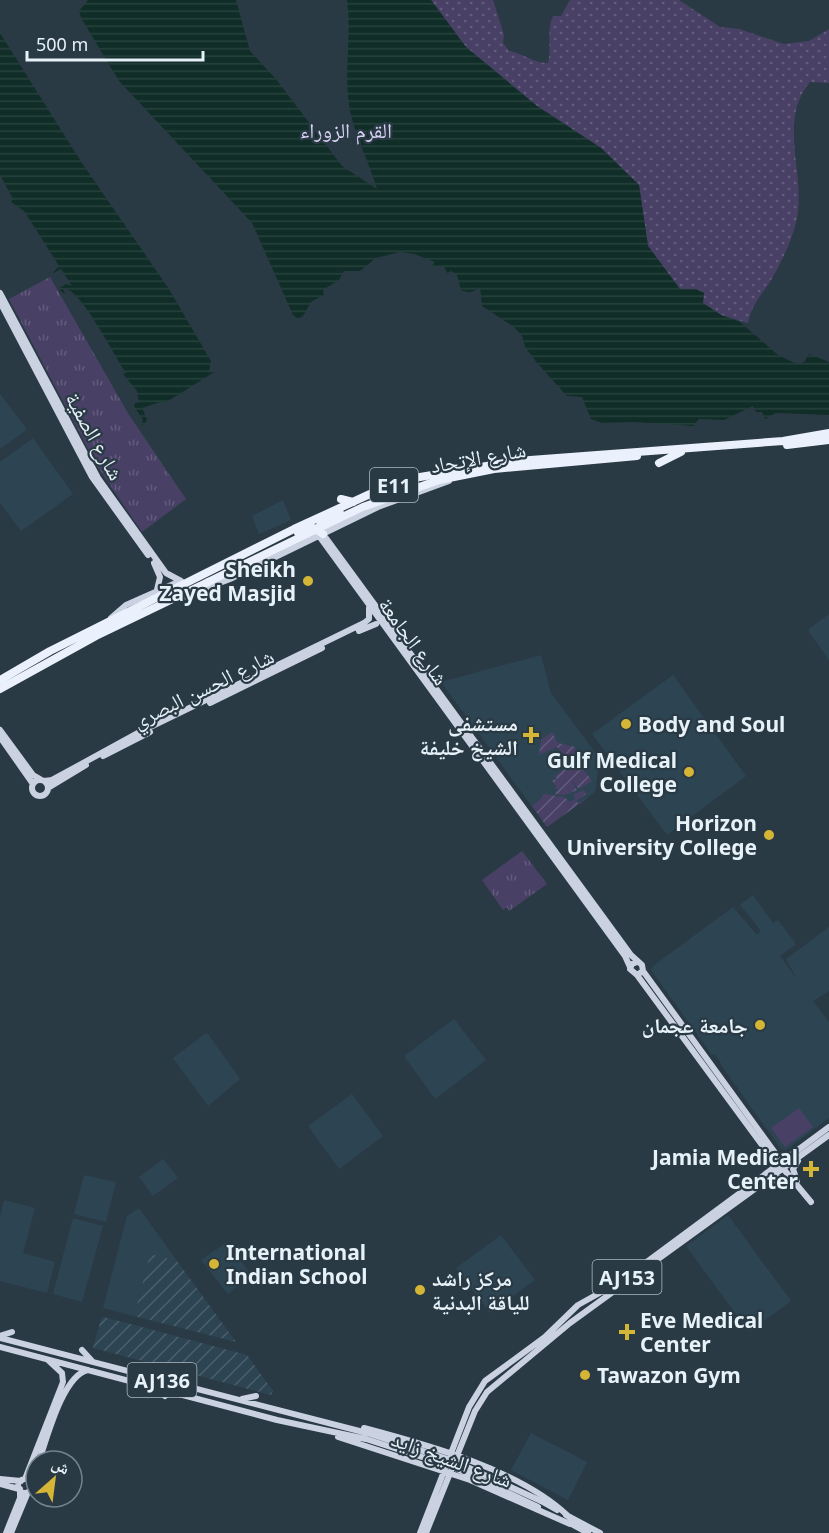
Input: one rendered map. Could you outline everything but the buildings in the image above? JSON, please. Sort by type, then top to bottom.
[{"type":"highway","name":"شارع الإتحاد","points":[[0,689],[96,636],[173,599],[259,544],[394,484],[431,474],[511,462],[783,441],[829,433]]},
{"type":"highway","name":"شارع الإتحاد","points":[[0,680],[157,594],[205,579],[363,507],[439,480],[527,465],[805,444],[829,440]]},
{"type":"highway","points":[[511,462],[540,450]]},
{"type":"highway","points":[[660,463],[681,452]]},
{"type":"highway","points":[[157,594],[170,597],[339,513],[381,494],[428,478],[431,474]]},
{"type":"highway","points":[[341,499],[353,502]]},
{"type":"highway","points":[[304,530],[321,535],[325,521],[339,513]]},
{"type":"highway","points":[[83,649],[96,636]]},
{"type":"main road","name":"شارع الصفية","points":[[0,293],[95,473],[163,572]]},
{"type":"main road","name":"شارع الصفية","points":[[0,302],[97,485],[163,572],[181,582]]},
{"type":"main road","points":[[173,599],[230,579],[388,502],[466,474]]},
{"type":"main road","points":[[325,521],[322,527],[326,531],[339,526]]},
{"type":"main road","points":[[304,530],[314,533],[308,542]]},
{"type":"main road","points":[[330,545],[332,530]]},
{"type":"main road","name":"شارع الجامعة","points":[[321,535],[373,608]]},
{"type":"main road","name":"شارع الجامعة","points":[[321,535],[330,554],[373,608],[393,631],[428,674],[444,701],[455,712],[556,852],[591,906],[625,956],[632,973],[640,973],[642,964],[637,962],[591,906],[578,892],[563,863],[541,841],[502,793],[440,709],[431,692],[409,662],[393,631]]},
{"type":"main road","points":[[308,542],[318,543],[330,554]]},
{"type":"main road","points":[[343,571],[344,582]]},
{"type":"main road","points":[[157,594],[163,572]]},
{"type":"main road","points":[[157,594],[181,582],[205,579]]},
{"type":"main road","points":[[373,608],[385,612]]},
{"type":"main road","name":"شارع الحسن البصري","points":[[42,780],[52,780],[175,717],[365,625],[373,608]]},
{"type":"main road","name":"شارع الحسن البصري","points":[[48,788],[167,723],[184,711],[365,625],[393,631]]},
{"type":"main road","points":[[409,662],[409,669]]},
{"type":"main road","points":[[431,692],[441,702],[444,701]]},
{"type":"main road","points":[[0,730],[33,775],[42,780],[48,788],[45,795],[38,796],[33,792],[33,784],[0,737]]},
{"type":"main road","points":[[491,757],[492,766]]},
{"type":"main road","points":[[33,784],[42,780]]},
{"type":"main road","points":[[518,810],[519,820]]},
{"type":"main road","points":[[538,830],[546,832]]},
{"type":"main road","points":[[541,841],[553,853],[556,852]]},
{"type":"main road","points":[[559,875],[563,863]]},
{"type":"main road","points":[[570,890],[578,892]]},
{"type":"main road","points":[[624,938],[625,947]]},
{"type":"main road","points":[[630,968],[637,962]]},
{"type":"main road","points":[[640,973],[702,1052],[714,1070],[723,1095],[782,1166]]},
{"type":"main road","points":[[662,1016],[666,1005]]},
{"type":"main road","points":[[666,1005],[756,1125],[766,1145],[769,1163],[764,1178],[780,1178],[794,1183],[793,1169],[800,1153],[783,1154],[766,1145]]},
{"type":"main road","points":[[700,1043],[702,1052]]},
{"type":"main road","points":[[703,1070],[714,1070]]},
{"type":"main road","points":[[755,1117],[756,1125]]},
{"type":"main road","points":[[747,1123],[811,1202]]},
{"type":"main road","name":"AJ153","points":[[800,1153],[829,1127]]},
{"type":"main road","points":[[746,1195],[818,1139],[820,1133]]},
{"type":"main road","name":"AJ153","points":[[706,1218],[738,1201],[764,1178],[829,1135]]},
{"type":"main road","name":"AJ153","points":[[463,1432],[468,1410],[478,1389],[501,1368],[516,1362],[573,1322],[650,1266],[717,1206],[745,1186],[764,1178]]},
{"type":"main road","points":[[736,1209],[738,1201]]},
{"type":"main road","points":[[706,1218],[717,1222]]},
{"type":"main road","name":"AJ153","points":[[451,1461],[463,1432],[484,1395],[516,1362],[566,1317],[686,1235]]},
{"type":"main road","points":[[647,1256],[659,1253]]},
{"type":"main road","points":[[650,1266],[659,1264]]},
{"type":"main road","points":[[591,1291],[602,1291]]},
{"type":"main road","points":[[610,1301],[615,1291]]},
{"type":"main road","points":[[565,1334],[584,1307],[566,1317]]},
{"type":"main road","points":[[550,1332],[555,1320]]},
{"type":"main road","points":[[0,1337],[12,1332]]},
{"type":"main road","name":"AJ136","points":[[0,1337],[324,1422],[364,1439]]},
{"type":"main road","name":"AJ136","points":[[0,1347],[207,1400],[317,1433],[364,1439],[465,1465],[540,1504]]},
{"type":"main road","points":[[522,1347],[532,1347]]},
{"type":"main road","points":[[82,1350],[95,1363]]},
{"type":"main road","points":[[44,1449],[67,1382],[61,1371],[45,1358]]},
{"type":"main road","points":[[501,1368],[504,1359]]},
{"type":"main road","points":[[52,1399],[78,1373],[90,1370]]},
{"type":"main road","points":[[168,1373],[183,1385]]},
{"type":"main road","points":[[157,1387],[165,1396]]},
{"type":"main road","points":[[37,1449],[60,1390]]},
{"type":"main road","points":[[234,1399],[256,1396]]},
{"type":"main road","points":[[193,1402],[207,1400]]},
{"type":"main road","points":[[61,1403],[62,1413]]},
{"type":"main road","points":[[461,1415],[468,1410]]},
{"type":"main road","points":[[277,1420],[286,1427]]},
{"type":"main road","name":"شارع الشيخ زايد","points":[[324,1422],[360,1427],[423,1444],[435,1449],[451,1461],[459,1476],[570,1524]]},
{"type":"main road","points":[[386,1429],[394,1436]]},
{"type":"main road","points":[[423,1444],[448,1446],[463,1432]]},
{"type":"main road","points":[[463,1432],[465,1454],[476,1464]]},
{"type":"main road","name":"شارع الشيخ زايد","points":[[364,1439],[414,1460],[423,1462],[468,1461],[476,1464],[537,1493],[568,1516]]},
{"type":"main road","points":[[36,1441],[37,1449]]},
{"type":"main road","points":[[414,1460],[437,1471],[442,1486]]},
{"type":"main road","points":[[451,1461],[458,1473],[470,1480]]},
{"type":"main road","points":[[426,1533],[451,1461]]},
{"type":"main road","points":[[420,1533],[442,1486],[451,1478],[459,1476]]},
{"type":"main road","points":[[0,1481],[23,1480],[16,1521],[4,1532]]},
{"type":"main road","points":[[0,1481],[24,1490]]},
{"type":"main road","points":[[512,1499],[518,1506]]},
{"type":"main road","points":[[11,1533],[24,1502]]},
{"type":"main road","points":[[540,1504],[600,1533]]},
{"type":"main road","points":[[540,1504],[588,1533]]},
{"type":"shaded area","name":"القرم الزوراء","points":[[88,0],[236,0],[250,51],[276,79],[342,166],[377,189],[350,111],[347,83],[349,28],[347,0],[431,0],[466,47],[537,106],[601,148],[639,185],[648,246],[680,289],[696,289],[704,293],[703,303],[721,315],[740,322],[778,355],[797,364],[804,362],[809,354],[829,362],[829,415],[776,413],[765,419],[762,412],[756,412],[753,406],[724,420],[699,419],[693,426],[633,422],[602,423],[591,419],[582,397],[567,396],[537,363],[525,347],[522,336],[514,327],[482,306],[480,287],[471,292],[461,290],[457,275],[451,271],[447,273],[444,266],[431,267],[435,262],[414,254],[400,252],[376,258],[360,271],[344,271],[339,280],[323,290],[324,295],[311,302],[303,316],[298,319],[293,315],[252,223],[119,81],[81,18],[79,11]]},
{"type":"shaded area","points":[[0,33],[82,163],[169,289],[211,361],[209,372],[216,371],[165,403],[164,401],[142,408],[147,419],[141,426],[143,420],[134,406],[136,402],[139,403],[137,391],[123,374],[126,373],[88,310],[70,291],[63,288],[65,294],[58,289],[66,284],[72,286],[61,269],[52,274],[59,266],[24,211],[11,202],[13,199],[0,175]]},
{"type":"shaded area","points":[[0,394],[26,428],[0,449]]},
{"type":"shaded area","points":[[33,438],[73,494],[21,531],[0,503],[0,462]]},
{"type":"shaded area","points":[[283,500],[291,520],[259,534],[252,516]]},
{"type":"shaded area","points":[[829,614],[829,660],[809,629]]},
{"type":"shaded area","name":"مستشفى الشيخ خليفة","points":[[541,655],[551,693],[600,759],[595,792],[547,827],[441,682]]},
{"type":"shaded area","points":[[673,675],[746,776],[667,835],[592,734]]},
{"type":"shaded area","name":"جامعة عجمان","points":[[753,895],[773,923],[778,920],[796,944],[780,956],[797,979],[786,959],[829,927],[829,991],[813,1001],[829,1022],[829,1118],[786,1150],[781,1149],[715,1054],[712,1055],[651,970],[653,966],[733,907],[757,935],[761,931],[740,905]]},
{"type":"shaded area","points":[[454,1019],[486,1060],[435,1099],[404,1056]]},
{"type":"shaded area","points":[[208,1034],[240,1079],[208,1106],[173,1058]]},
{"type":"shaded area","points":[[352,1094],[383,1136],[339,1169],[308,1126]]},
{"type":"shaded area","points":[[163,1159],[178,1178],[153,1196],[139,1177]]},
{"type":"shaded area","points":[[84,1175],[116,1182],[106,1222],[74,1214]]},
{"type":"shaded area","points":[[4,1200],[35,1208],[23,1253],[55,1262],[47,1293],[0,1281],[0,1217]]},
{"type":"shaded area","points":[[139,1208],[177,1261],[150,1255],[134,1316],[103,1308],[127,1216]]},
{"type":"shaded area","points":[[728,1215],[791,1301],[749,1332],[686,1246]]},
{"type":"shaded area","points":[[73,1218],[103,1226],[82,1302],[53,1294]]},
{"type":"shaded area","points":[[501,1235],[535,1280],[490,1313],[456,1268]]},
{"type":"shaded area","points":[[227,1242],[251,1275],[228,1294],[201,1260]]},
{"type":"shaded area","points":[[150,1254],[177,1261],[236,1342],[134,1316]]},
{"type":"shaded area","points":[[104,1317],[247,1355],[273,1391],[271,1395],[93,1348],[101,1319]]},
{"type":"shaded area","points":[[531,1433],[587,1462],[568,1500],[511,1470]]},
{"type":"green space","points":[[431,0],[493,0],[504,35],[503,43],[509,51],[543,63],[548,63],[550,27],[553,16],[561,16],[570,0],[679,0],[720,27],[739,29],[784,44],[809,41],[829,29],[829,83],[810,82],[801,96],[796,112],[794,144],[799,194],[795,227],[782,260],[755,304],[748,323],[721,315],[703,303],[704,293],[696,289],[680,289],[648,246],[639,185],[601,148],[537,106],[466,47]]},
{"type":"green space","points":[[50,277],[129,415],[186,499],[142,532],[97,466],[9,299]]},
{"type":"green space","points":[[552,732],[558,743],[575,747],[578,763],[564,762],[566,758],[557,747],[539,755],[541,740]]},
{"type":"green space","points":[[563,763],[581,766],[592,781],[579,789],[571,780],[577,790],[565,795],[555,794],[558,789],[554,788],[556,786],[551,779],[557,780],[555,776],[565,769]]},
{"type":"green space","points":[[584,790],[586,794],[576,801],[578,803],[589,797],[547,827],[532,806],[542,798],[543,794],[564,797],[570,802],[575,799],[574,794]]},
{"type":"green space","points":[[522,851],[547,884],[509,911],[507,907],[503,910],[482,880]]},
{"type":"green space","points":[[799,1108],[813,1127],[785,1147],[771,1128]]},
{"type":"place","name":"Sheikh Zayed Masjid","points":[[308,581]]},
{"type":"place","name":"Body and Soul","points":[[626,724]]},
{"type":"place","name":"مستشفى الشيخ خليفة","points":[[531,735]]},
{"type":"place","name":"Gulf Medical College","points":[[689,772]]},
{"type":"place","name":"Horizon University College","points":[[769,835]]},
{"type":"place","name":"جامعة عجمان","points":[[760,1025]]},
{"type":"place","name":"Jamia Medical Center","points":[[811,1169]]},
{"type":"place","name":"International Indian School","points":[[214,1264]]},
{"type":"place","name":"مركز راشد للياقة البدنية","points":[[420,1290]]},
{"type":"place","name":"Eve Medical Center","points":[[627,1332]]},
{"type":"place","name":"Tawazon Gym","points":[[585,1375]]}]
